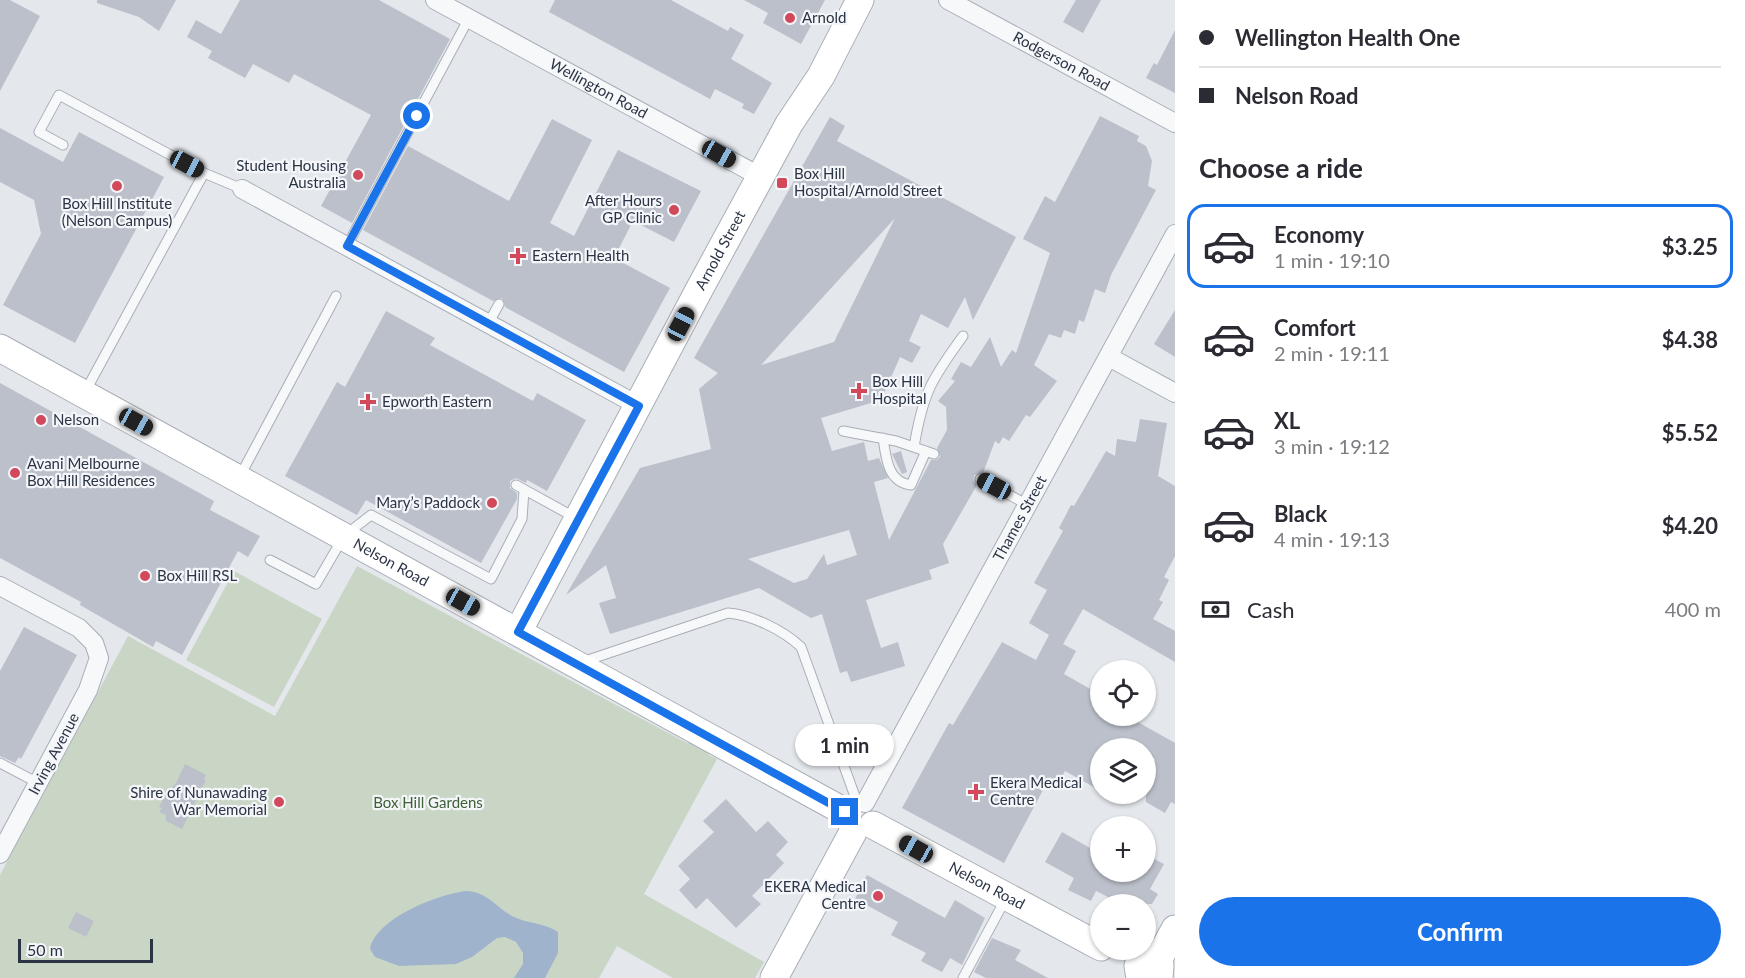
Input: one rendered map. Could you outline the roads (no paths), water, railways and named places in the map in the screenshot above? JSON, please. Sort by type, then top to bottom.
[{"type":"main road","name":"Arnold Street","points":[[518,632],[789,124],[821,76],[860,0]]},
{"type":"main road","name":"Nelson Road","points":[[0,348],[518,632],[858,815],[1006,898],[1090,941]]},
{"type":"main road","name":"Thames Street","points":[[774,978],[858,815]]},
{"type":"main road","points":[[1126,960],[1153,973],[1175,929]]},
{"type":"street","name":"Wellington Road","points":[[435,0],[761,177]]},
{"type":"street","name":"Rodgerson Road","points":[[948,0],[1175,123]]},
{"type":"street","points":[[242,189],[639,406]]},
{"type":"street","name":"Thames Street","points":[[858,815],[1175,234]]},
{"type":"street","points":[[1109,357],[1175,393]]},
{"type":"street","name":"Irving Avenue","points":[[0,586],[79,628],[88,635],[98,651],[95,676],[0,854]]},
{"type":"lane","points":[[347,246],[469,18]]},
{"type":"lane","points":[[63,145],[39,132],[59,95],[204,173],[242,189]]},
{"type":"lane","points":[[84,394],[204,173]]},
{"type":"lane","points":[[239,478],[336,296]]},
{"type":"lane","points":[[488,324],[499,304]]},
{"type":"lane","points":[[914,447],[921,406],[933,377],[963,336]]},
{"type":"lane","points":[[843,432],[883,438],[930,452],[911,485],[900,484],[893,477],[883,438]]},
{"type":"lane","points":[[980,479],[1028,505]]},
{"type":"lane","points":[[270,560],[316,584],[344,536],[371,514],[491,579],[522,519],[520,487],[578,519]]},
{"type":"lane","points":[[577,664],[728,613],[740,614],[790,637],[801,647],[858,815]]},
{"type":"lane","points":[[0,763],[38,783]]},
{"type":"lane","points":[[963,978],[1006,898]]},
{"type":"water","points":[[466,891],[485,897],[518,919],[547,926],[558,932],[558,953],[545,978],[514,978],[523,964],[523,953],[516,942],[505,937],[497,938],[472,957],[456,964],[399,966],[375,957],[370,949],[375,938],[396,918],[425,902]]},
{"type":"place","name":"Arnold","points":[[790,18]]},
{"type":"place","name":"Student Housing Australia","points":[[358,175]]},
{"type":"place","name":"Box Hill Hospital/Arnold Street","points":[[782,183]]},
{"type":"place","name":"Box Hill Institute (Nelson Campus)","points":[[117,186]]},
{"type":"place","name":"After Hours GP Clinic","points":[[674,210]]},
{"type":"place","name":"Eastern Health","points":[[518,256]]},
{"type":"place","name":"Box Hill Hospital","points":[[859,391]]},
{"type":"place","name":"Epworth Eastern","points":[[368,402]]},
{"type":"place","name":"Nelson","points":[[41,420]]},
{"type":"place","name":"Avani Melbourne Box Hill Residences","points":[[15,473]]},
{"type":"place","name":"Mary’s Paddock","points":[[492,503]]},
{"type":"place","name":"Box Hill RSL","points":[[145,576]]},
{"type":"place","name":"Ekera Medical Centre","points":[[976,792]]},
{"type":"place","name":"Shire of Nunawading War Memorial","points":[[279,802]]},
{"type":"place","name":"EKERA Medical Centre","points":[[878,896]]},
{"type":"park label","name":"Box Hill Gardens","points":[[428,803]]}]
